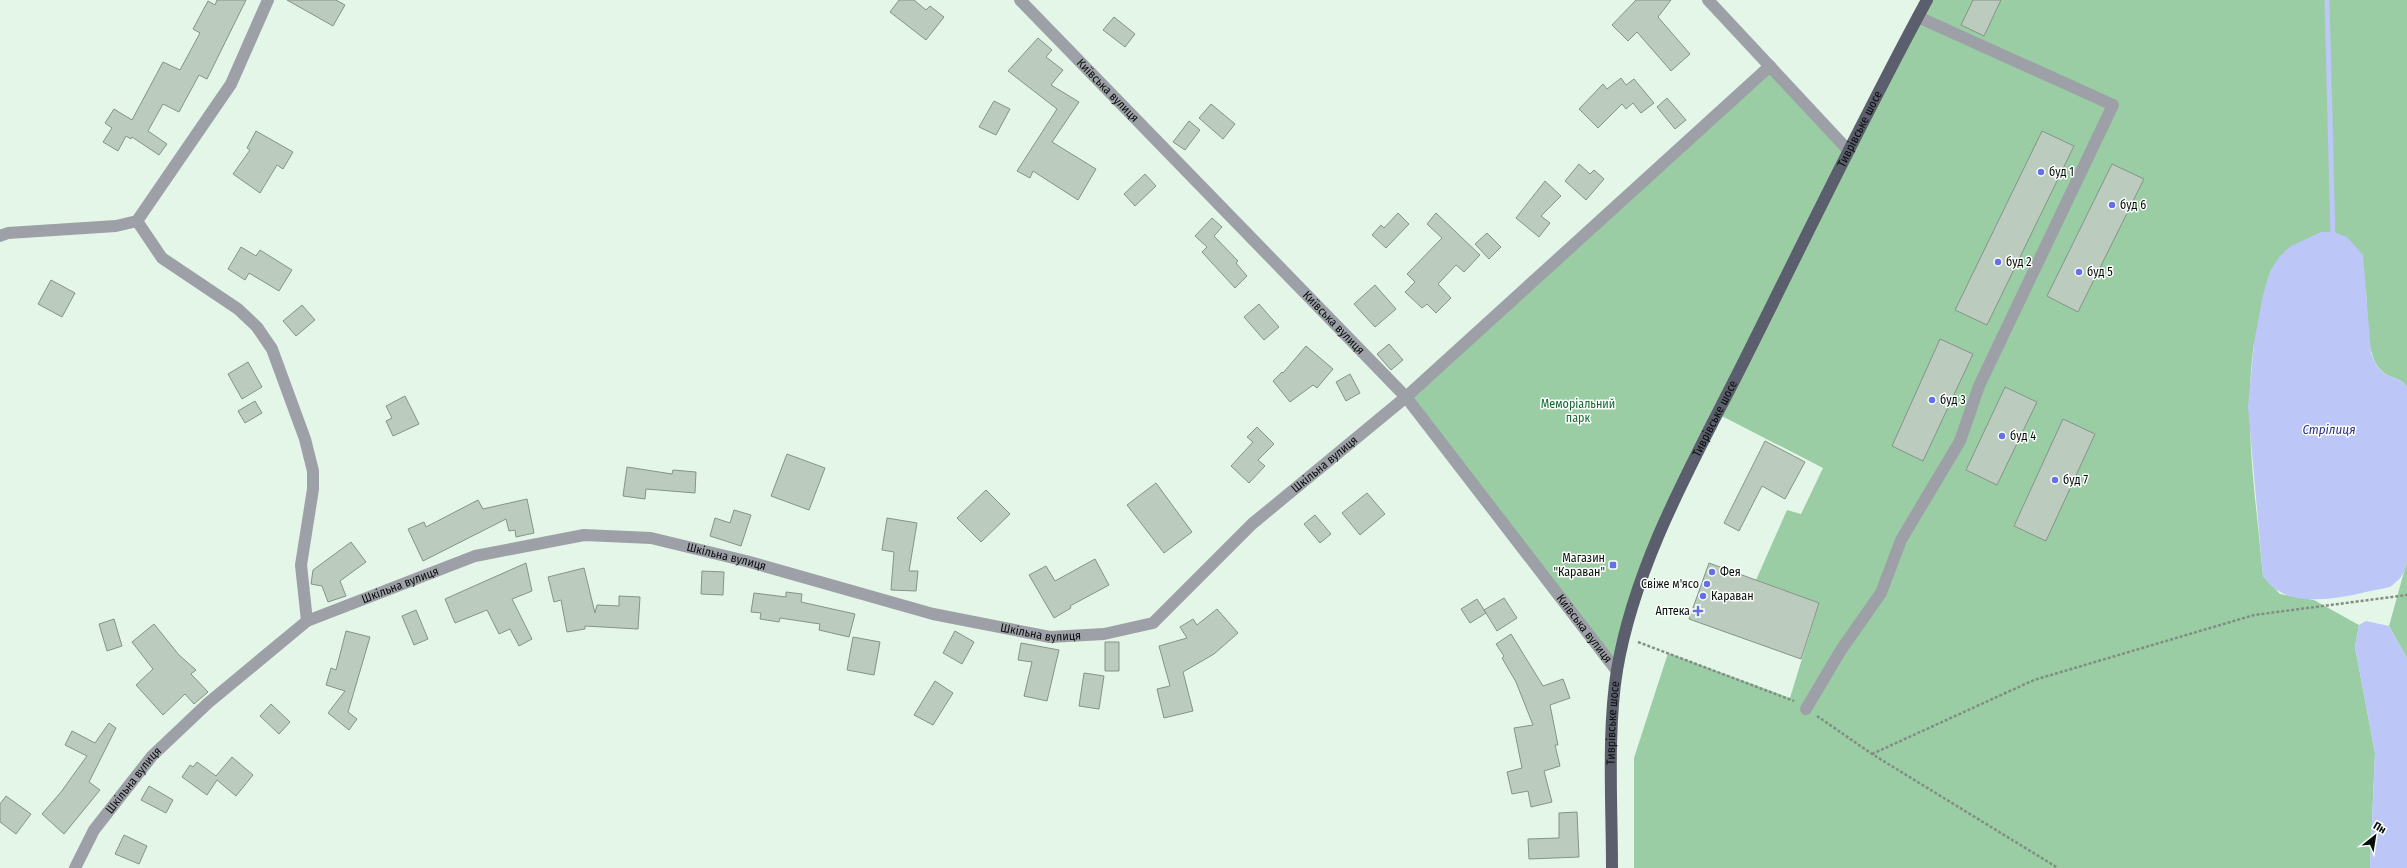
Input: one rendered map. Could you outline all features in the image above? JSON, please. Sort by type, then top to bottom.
[{"type":"main road","name":"Тиврівське шосе","points":[[1612,868],[1613,731],[1617,671],[1625,637],[1646,570],[1674,503],[1848,150],[1927,0]]},
{"type":"street","points":[[0,236],[8,233],[116,226],[137,221],[231,84],[268,0]]},
{"type":"street","name":"Київська вулиця","points":[[1020,0],[1406,397],[1617,671]]},
{"type":"street","points":[[1708,0],[1848,150]]},
{"type":"street","points":[[1806,709],[1841,650],[1881,593],[1900,540],[1960,441],[1979,386],[2113,105],[1918,17]]},
{"type":"street","name":"Шкільна вулиця","points":[[75,868],[94,830],[152,756],[208,703],[307,621],[475,556],[584,535],[651,538],[746,561],[933,614],[1050,636],[1104,634],[1153,623],[1252,524],[1406,397],[1770,66]]},
{"type":"street","points":[[137,221],[162,258],[243,313],[257,327],[272,349],[306,439],[313,471],[313,489],[300,565],[307,621]]},
{"type":"path","points":[[1872,754],[2034,680],[2080,666],[2254,615],[2407,595]]},
{"type":"path","points":[[1625,637],[1790,698],[1872,754],[2058,868]]},
{"type":"green space","name":"Меморіальний парк","points":[[1927,0],[2407,0],[2407,387],[2402,381],[2384,373],[2373,357],[2368,334],[2366,290],[2254,343],[2251,372],[2250,430],[2254,489],[2263,576],[2280,594],[2314,600],[2359,625],[2355,647],[2375,753],[2370,868],[1634,868],[1634,758],[1668,653],[1790,698],[1819,603],[1756,580],[1787,510],[1801,514],[1823,468],[1718,414],[1657,542],[1617,671],[1406,397],[1770,66],[1848,150]]},
{"type":"green space","points":[[2407,561],[2407,658],[2389,626]]},
{"type":"water","name":"Стрілиця","points":[[2321,232],[2333,232],[2347,237],[2363,255],[2371,353],[2380,370],[2388,376],[2400,380],[2407,387],[2407,561],[2402,576],[2390,587],[2340,597],[2305,599],[2288,596],[2274,588],[2263,576],[2248,407],[2254,343],[2263,295],[2270,271],[2280,256],[2291,246]]},
{"type":"water","points":[[2366,621],[2389,626],[2407,658],[2407,868],[2370,868],[2375,753],[2355,647],[2359,625]]},
{"type":"building","points":[[217,0],[246,0],[207,79],[199,75],[179,112],[163,104],[148,131],[167,144],[159,155],[132,137],[131,139],[126,136],[118,151],[103,142],[112,128],[105,123],[114,109],[132,120],[163,62],[180,70],[200,33],[193,29],[208,1],[215,5]]},
{"type":"building","points":[[287,0],[336,0],[345,5],[333,26]]},
{"type":"building","points":[[899,0],[914,0],[926,10],[930,6],[944,17],[926,40],[890,12]]},
{"type":"building","points":[[1636,0],[1671,0],[1658,17],[1690,54],[1671,71],[1637,32],[1628,41],[1612,25]]},
{"type":"building","points":[[1973,0],[2001,0],[1984,36],[1961,25]]},
{"type":"building","points":[[1114,17],[1135,34],[1125,47],[1103,30]]},
{"type":"building","points":[[1038,38],[1052,50],[1046,57],[1063,70],[1051,85],[1079,102],[1052,142],[1096,169],[1078,200],[1033,171],[1030,178],[1017,171],[1057,109],[1008,71]]},
{"type":"building","points":[[1621,78],[1626,85],[1634,79],[1654,103],[1641,113],[1633,103],[1626,109],[1622,104],[1598,128],[1579,109],[1603,84],[1607,89]]},
{"type":"building","points":[[1667,98],[1686,120],[1675,129],[1657,107]]},
{"type":"building","points":[[994,101],[1010,109],[996,135],[979,127]]},
{"type":"building","points":[[1211,104],[1235,124],[1223,139],[1199,118]]},
{"type":"building","points":[[1189,121],[1200,130],[1185,150],[1173,142]]},
{"type":"building","points":[[256,131],[293,152],[283,169],[277,165],[260,193],[233,174],[250,150],[247,148]]},
{"type":"building","name":"буд 2","points":[[2042,131],[2074,146],[1987,325],[1955,310]]},
{"type":"building","points":[[1579,164],[1590,174],[1594,170],[1604,179],[1586,200],[1565,181]]},
{"type":"building","points":[[2112,164],[2144,179],[2078,312],[2047,296]]},
{"type":"building","points":[[1145,174],[1156,186],[1135,206],[1124,194]]},
{"type":"building","points":[[1545,181],[1561,196],[1541,216],[1550,223],[1539,237],[1516,218]]},
{"type":"building","points":[[1398,213],[1409,224],[1386,248],[1372,235],[1381,225],[1384,228]]},
{"type":"building","points":[[1436,213],[1480,255],[1464,272],[1456,265],[1438,284],[1451,298],[1436,313],[1427,304],[1422,308],[1405,292],[1415,282],[1407,274],[1442,238],[1427,224]]},
{"type":"building","points":[[1212,218],[1222,227],[1214,236],[1238,261],[1236,263],[1247,276],[1235,288],[1202,252],[1207,247],[1195,236]]},
{"type":"building","points":[[1487,233],[1501,247],[1489,259],[1475,244]]},
{"type":"building","points":[[241,247],[256,256],[260,250],[292,270],[279,291],[249,273],[245,280],[228,269]]},
{"type":"building","points":[[51,280],[75,293],[62,317],[38,304]]},
{"type":"building","points":[[1375,285],[1396,309],[1375,327],[1354,304]]},
{"type":"building","points":[[1259,304],[1279,327],[1264,340],[1244,317]]},
{"type":"building","points":[[302,305],[315,320],[296,336],[283,321]]},
{"type":"building","name":"буд 3","points":[[1940,339],[1973,354],[1923,461],[1892,446]]},
{"type":"building","points":[[1389,344],[1403,360],[1391,370],[1377,354]]},
{"type":"building","points":[[1306,346],[1333,369],[1317,388],[1313,385],[1290,402],[1273,381],[1282,372],[1283,373]]},
{"type":"building","points":[[248,362],[262,387],[242,399],[228,374]]},
{"type":"building","points":[[1350,374],[1360,393],[1346,401],[1336,382]]},
{"type":"building","name":"буд 4","points":[[2005,387],[2037,402],[1997,485],[1966,470]]},
{"type":"building","points":[[405,396],[419,424],[393,436],[386,421],[392,418],[386,406]]},
{"type":"building","points":[[255,401],[262,413],[245,423],[238,411]]},
{"type":"building","name":"буд 7","points":[[2063,419],[2095,434],[2046,541],[2014,526]]},
{"type":"building","points":[[1257,427],[1274,444],[1258,460],[1265,466],[1249,483],[1231,466],[1253,442],[1247,437]]},
{"type":"building","points":[[1765,441],[1805,462],[1785,499],[1762,486],[1739,531],[1724,523]]},
{"type":"building","points":[[787,454],[825,468],[809,510],[771,496]]},
{"type":"building","points":[[627,467],[672,474],[673,470],[696,472],[695,493],[646,489],[645,499],[623,496]]},
{"type":"building","points":[[1156,483],[1192,532],[1164,553],[1127,505]]},
{"type":"building","points":[[986,490],[1010,514],[981,542],[957,518]]},
{"type":"building","points":[[1367,493],[1385,514],[1360,535],[1342,513]]},
{"type":"building","points":[[527,499],[534,533],[516,537],[515,530],[509,531],[506,519],[423,561],[408,529],[424,522],[426,527],[478,500],[483,509]]},
{"type":"building","points":[[734,510],[751,515],[741,546],[710,536],[715,518],[730,523]]},
{"type":"building","points":[[1315,515],[1331,534],[1320,543],[1304,524]]},
{"type":"building","points":[[887,518],[917,523],[909,571],[918,571],[916,591],[891,590],[894,552],[882,550]]},
{"type":"building","points":[[351,542],[366,562],[340,581],[346,596],[328,602],[322,586],[311,584],[313,570]]},
{"type":"building","points":[[1095,559],[1109,585],[1070,606],[1071,608],[1054,618],[1029,575],[1046,566],[1055,581]]},
{"type":"building","points":[[526,563],[532,591],[512,599],[532,639],[519,646],[510,629],[499,634],[487,610],[455,623],[445,599]]},
{"type":"building","points":[[1709,563],[1819,603],[1801,659],[1689,619]]},
{"type":"building","points":[[584,568],[595,613],[597,605],[619,606],[619,596],[640,597],[638,629],[585,626],[585,629],[567,632],[561,600],[554,602],[548,577]]},
{"type":"building","points":[[702,571],[724,572],[723,595],[701,594]]},
{"type":"building","points":[[786,592],[802,594],[801,602],[855,614],[849,637],[819,630],[820,624],[780,618],[779,622],[760,619],[761,613],[751,612],[754,593],[786,597]]},
{"type":"building","points":[[1504,598],[1517,618],[1497,631],[1484,610]]},
{"type":"building","points":[[1477,599],[1486,613],[1470,623],[1461,609]]},
{"type":"building","points":[[1217,609],[1238,633],[1214,654],[1183,672],[1193,711],[1164,718],[1157,689],[1170,686],[1159,646],[1187,638],[1180,627],[1193,619],[1197,625]]},
{"type":"building","points":[[416,610],[428,639],[414,645],[402,616]]},
{"type":"building","points":[[114,619],[122,646],[107,651],[99,624]]},
{"type":"building","points":[[154,624],[179,655],[196,670],[191,674],[208,692],[194,704],[185,694],[163,715],[136,685],[153,669],[132,642]]},
{"type":"building","points":[[346,631],[370,637],[348,712],[357,719],[349,730],[328,713],[345,691],[326,685],[331,668],[336,670]]},
{"type":"building","points":[[955,631],[974,642],[962,664],[943,653]]},
{"type":"building","points":[[1511,634],[1543,686],[1563,679],[1570,698],[1550,705],[1558,745],[1555,745],[1560,766],[1544,771],[1552,802],[1531,807],[1528,791],[1512,794],[1507,772],[1522,768],[1514,728],[1533,725],[1516,682],[1502,658],[1504,656],[1496,644]]},
{"type":"building","points":[[853,637],[880,642],[874,675],[847,670]]},
{"type":"building","points":[[1105,642],[1119,642],[1119,671],[1105,671]]},
{"type":"building","points":[[1021,643],[1059,650],[1047,701],[1024,696],[1032,662],[1018,660]]},
{"type":"building","points":[[1084,673],[1104,676],[1099,709],[1079,706]]},
{"type":"building","points":[[935,681],[953,693],[933,725],[914,715]]},
{"type":"building","points":[[271,704],[290,722],[279,734],[260,716]]},
{"type":"building","points":[[109,723],[116,728],[89,782],[100,790],[64,834],[42,814],[61,792],[87,756],[65,745],[72,731],[95,743]]},
{"type":"building","points":[[232,757],[253,775],[236,796],[217,780],[207,795],[182,777],[190,765],[193,767],[197,762],[216,776]]},
{"type":"building","points":[[149,786],[173,800],[166,813],[141,800]]},
{"type":"building","points":[[6,796],[31,814],[16,834],[0,822],[0,804]]},
{"type":"building","points":[[1577,812],[1579,857],[1529,859],[1528,839],[1559,838],[1559,813]]},
{"type":"building","points":[[124,835],[147,846],[139,864],[115,854]]},
{"type":"waterway","points":[[2327,0],[2333,239]]},
{"type":"place","name":"буд 1","points":[[2041,172]]},
{"type":"place","name":"буд 6","points":[[2112,205]]},
{"type":"place","name":"буд 2","points":[[1998,262]]},
{"type":"place","name":"буд 5","points":[[2079,272]]},
{"type":"place","name":"буд 3","points":[[1932,400]]},
{"type":"place","name":"буд 4","points":[[2002,436]]},
{"type":"place","name":"буд 7","points":[[2055,480]]},
{"type":"place","name":"Магазин \"Караван\"","points":[[1613,565]]},
{"type":"place","name":"Фея","points":[[1712,572]]},
{"type":"place","name":"Свіже м'ясо","points":[[1707,584]]},
{"type":"place","name":"Караван","points":[[1703,596]]},
{"type":"place","name":"Аптека","points":[[1698,611]]}]
